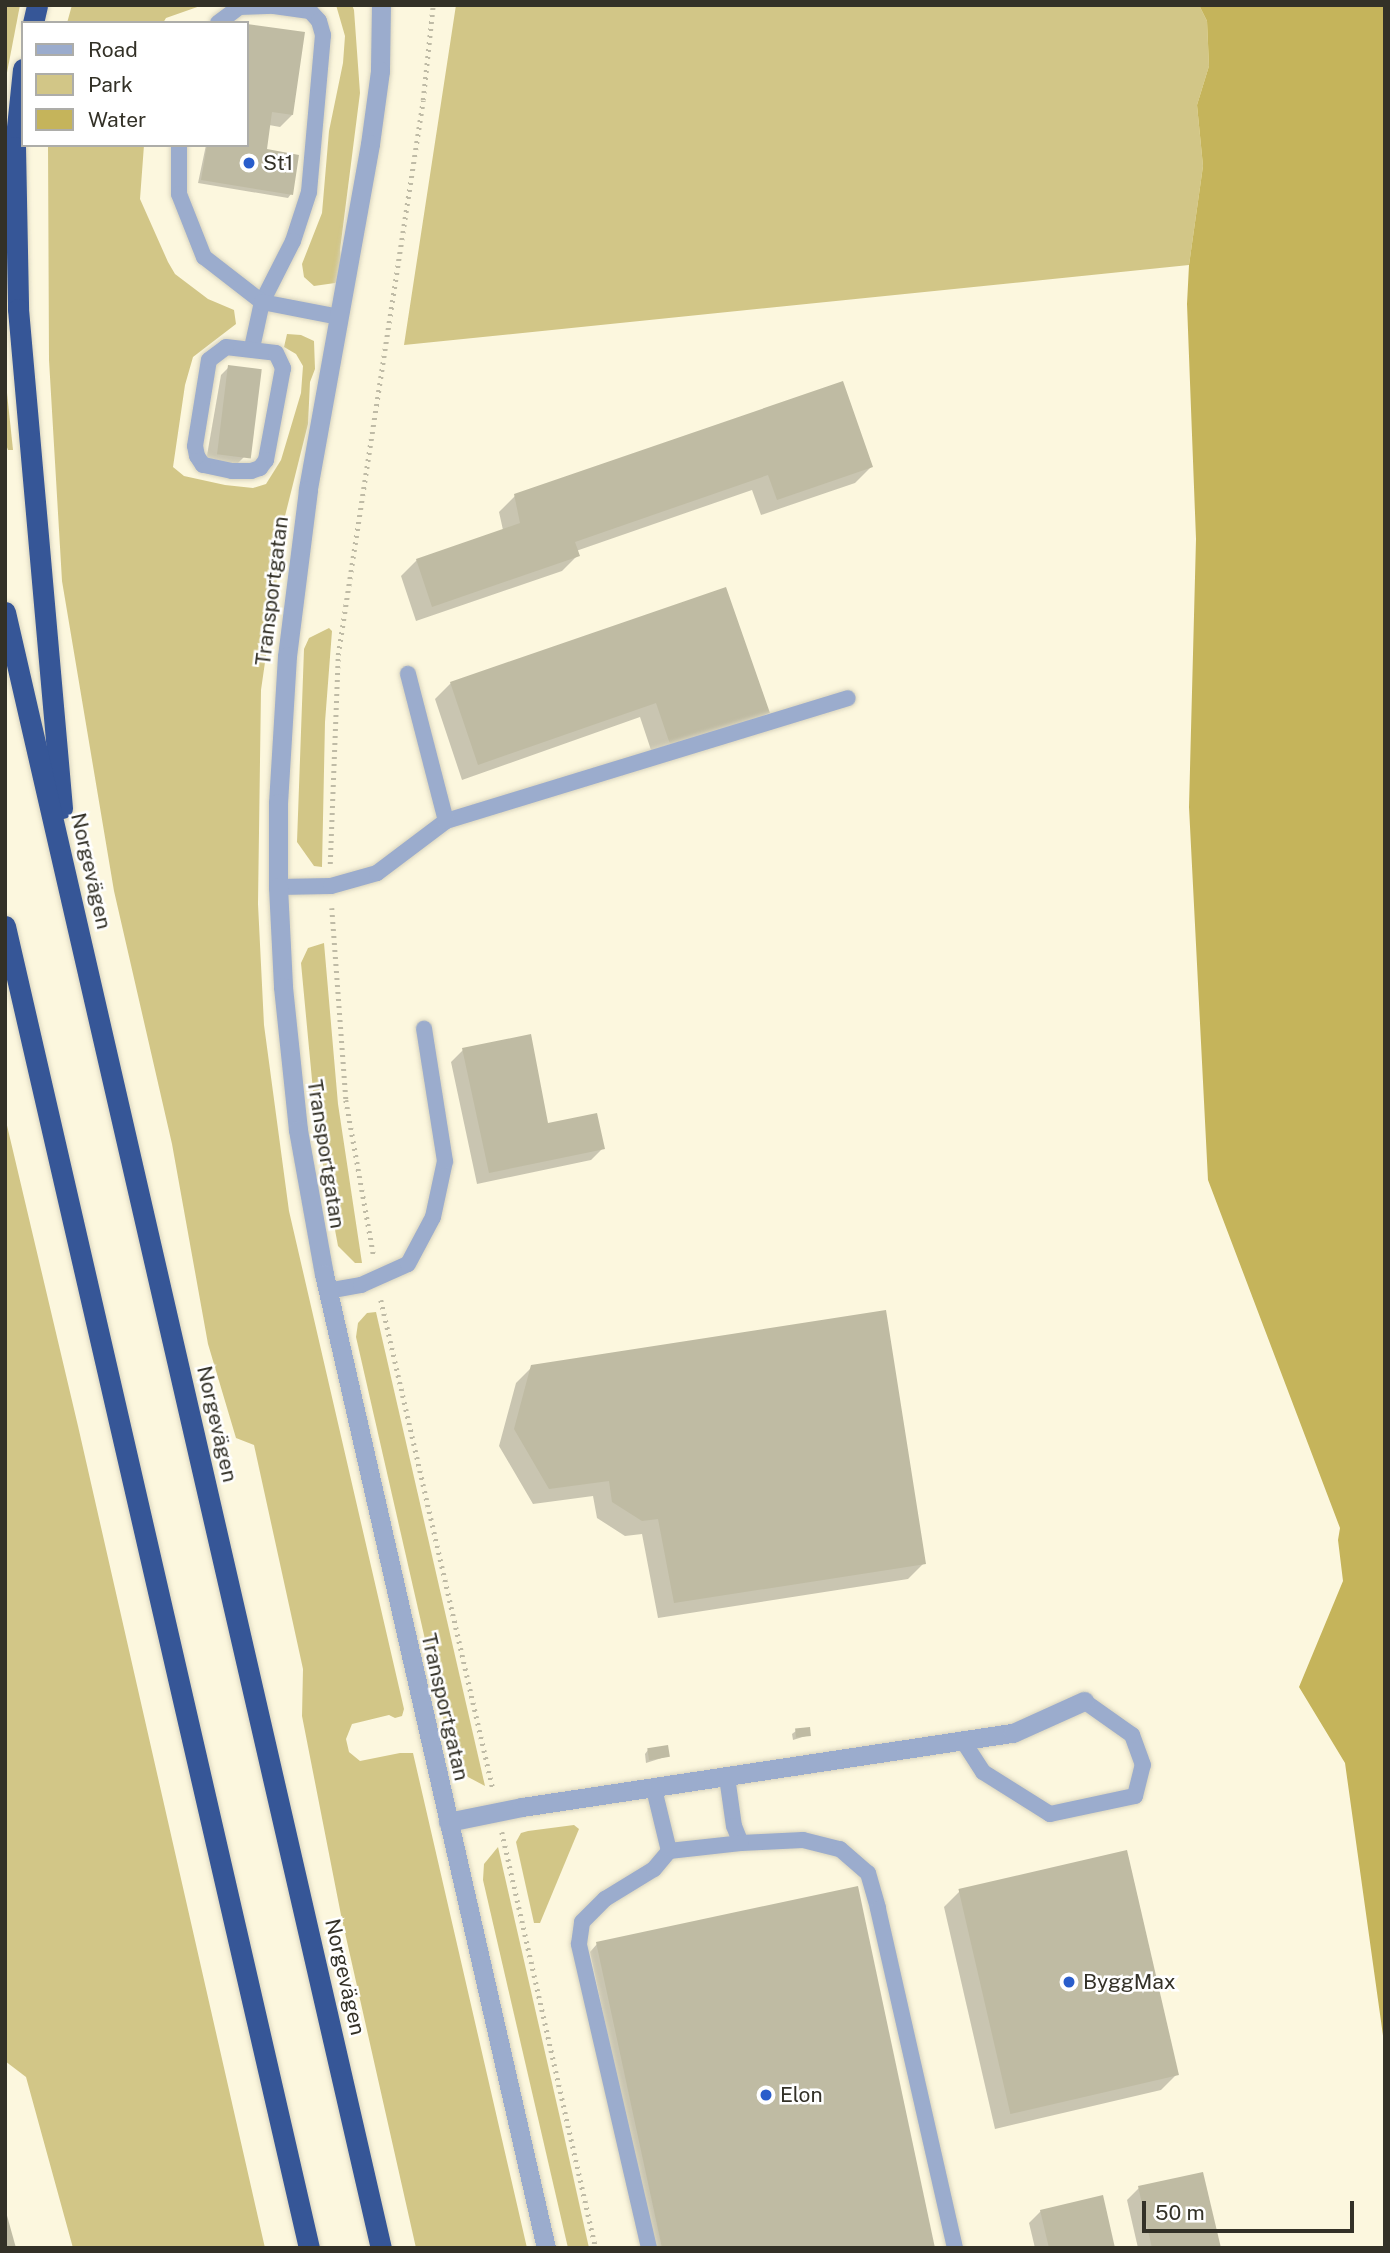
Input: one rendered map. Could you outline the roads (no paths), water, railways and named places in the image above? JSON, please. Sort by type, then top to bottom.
[{"type":"highway","points":[[21,88],[15,147],[18,309],[69,883]]},
{"type":"highway","name":"Norgevägen","points":[[5,612],[381,2248]]},
{"type":"highway","points":[[5,926],[309,2248]]},
{"type":"street","name":"Transportgatan","points":[[368,5],[380,51]]},
{"type":"street","name":"Transportgatan","points":[[381,5],[380,51],[370,144],[293,595],[281,737],[278,887],[291,1076],[327,1292],[546,2248]]},
{"type":"street","points":[[449,1822],[522,1807],[1013,1733],[1084,1701]]},
{"type":"lane","points":[[221,21],[239,7],[274,6],[310,11],[319,21],[323,35],[309,192],[293,241],[262,302],[252,348]]},
{"type":"lane","points":[[179,147],[180,194],[204,257],[262,302],[339,317]]},
{"type":"lane","points":[[226,347],[252,348],[276,353],[283,368],[266,460],[260,468],[251,471],[232,471],[203,465],[195,446],[209,360],[226,347]]},
{"type":"lane","points":[[408,674],[446,821]]},
{"type":"lane","points":[[278,887],[331,886],[377,873],[446,821],[848,698]]},
{"type":"lane","points":[[327,1292],[361,1285],[408,1264],[433,1217],[446,1161],[424,1029]]},
{"type":"lane","points":[[962,1741],[983,1772],[1050,1814],[1135,1796],[1143,1766],[1132,1735],[1084,1701]]},
{"type":"lane","points":[[727,1777],[734,1826],[741,1843]]},
{"type":"lane","points":[[654,1788],[669,1851]]},
{"type":"lane","points":[[649,2248],[579,1944],[582,1922],[605,1899],[654,1869],[669,1851],[803,1840],[840,1849],[867,1873],[878,1909],[955,2248]]},
{"type":"water","points":[[1199,5],[1385,5],[1385,2050],[1345,1763],[1299,1687],[1343,1581],[1338,1540],[1340,1528],[1208,1180],[1189,807],[1196,539],[1187,304],[1189,265],[1203,166],[1197,105],[1209,66],[1207,21]]},
{"type":"place","name":"St1","points":[[249,163]]},
{"type":"place","name":"ByggMax","points":[[1069,1982]]},
{"type":"place","name":"Elon","points":[[766,2095]]}]
